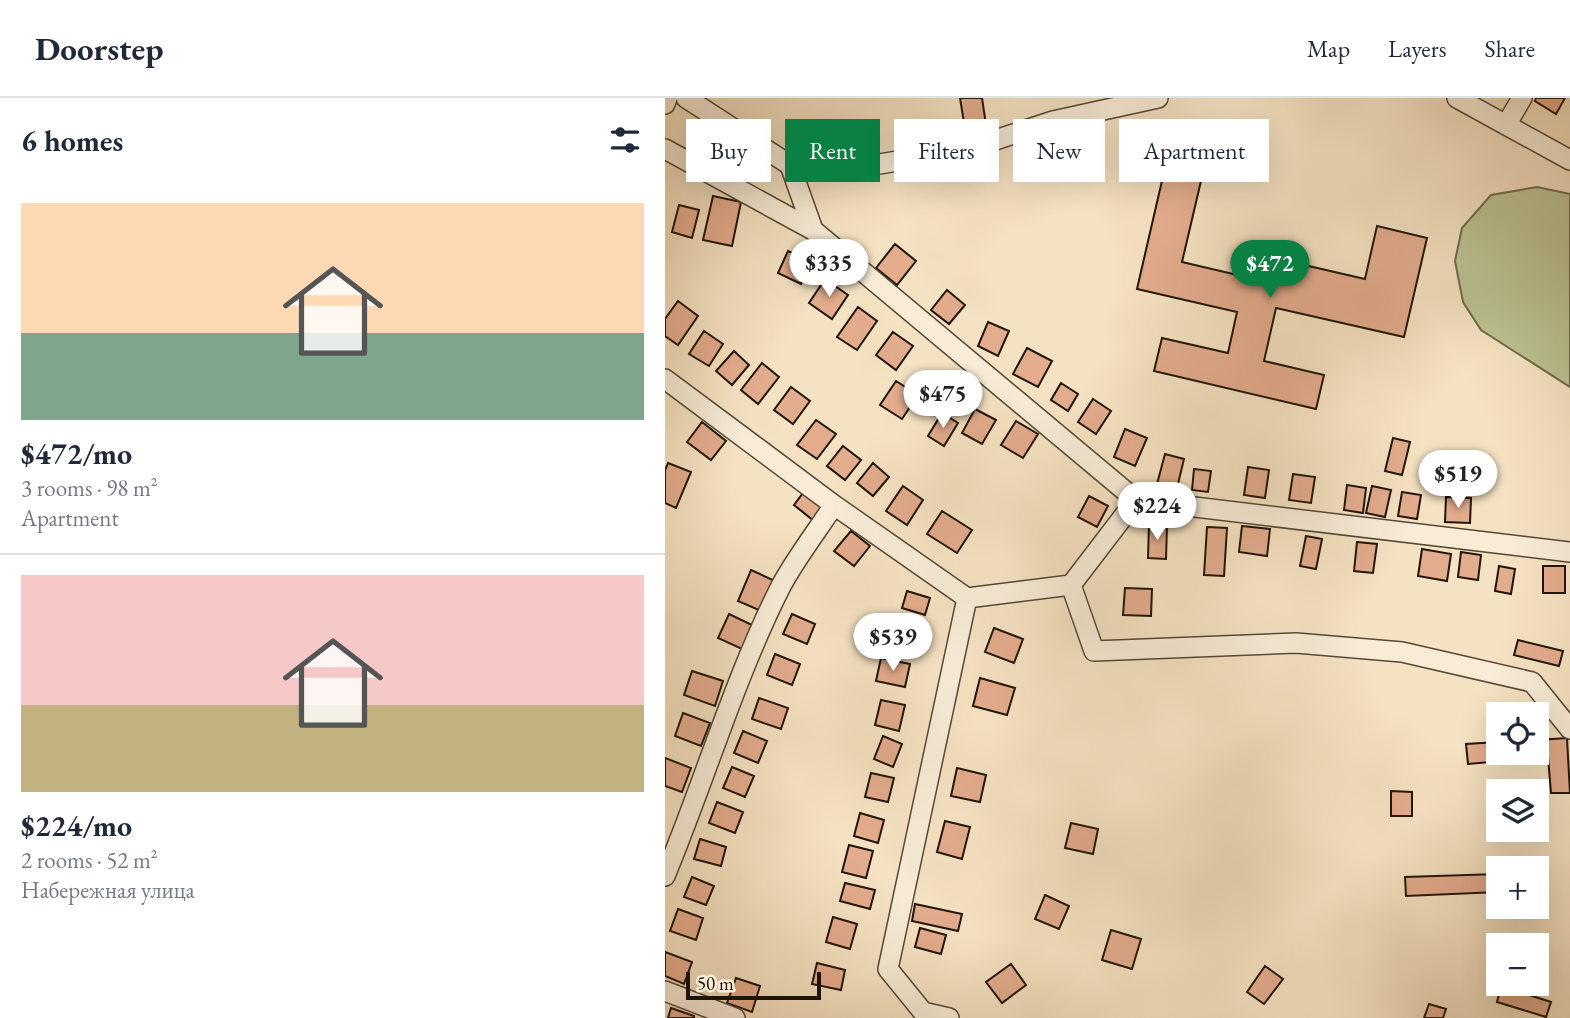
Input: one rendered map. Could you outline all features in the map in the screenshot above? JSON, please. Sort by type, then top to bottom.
[{"type":"street","points":[[665,104],[667,98]]},
{"type":"street","points":[[686,98],[785,162]]},
{"type":"street","points":[[880,164],[965,150],[1053,121],[1159,98]]},
{"type":"street","points":[[1457,98],[1570,160]]},
{"type":"street","points":[[1506,125],[1523,98]]},
{"type":"street","points":[[665,149],[813,230],[1136,500],[1570,552]]},
{"type":"street","points":[[796,182],[813,230]]},
{"type":"street","points":[[667,388],[967,598],[1071,585],[1136,500]]},
{"type":"street","points":[[665,876],[744,667],[783,584],[834,505]]},
{"type":"street","points":[[1071,585],[1094,651],[1296,643],[1402,652],[1532,682],[1570,729]]},
{"type":"street","points":[[949,1018],[923,1012],[888,969],[967,598]]},
{"type":"street","points":[[665,991],[735,1018]]},
{"type":"green space","points":[[1537,187],[1570,194],[1570,387],[1481,330],[1463,302],[1455,261],[1462,228],[1491,195]]},
{"type":"building","points":[[960,98],[982,98],[985,119],[963,119]]},
{"type":"building","points":[[1536,98],[1565,98],[1556,114],[1535,101]]},
{"type":"building","points":[[1162,182],[1201,182],[1182,262],[1246,277],[1252,253],[1365,279],[1377,226],[1427,238],[1404,337],[1276,308],[1264,361],[1324,375],[1316,409],[1154,371],[1162,338],[1228,353],[1237,312],[1137,289]]},
{"type":"building","points":[[713,196],[741,202],[732,246],[703,240]]},
{"type":"building","points":[[679,205],[699,210],[692,238],[672,232]]},
{"type":"building","points":[[895,244],[916,261],[897,285],[876,268]]},
{"type":"building","points":[[788,251],[811,262],[801,284],[778,273]]},
{"type":"building","points":[[825,279],[848,295],[832,319],[809,303]]},
{"type":"building","points":[[947,290],[965,305],[949,324],[931,310]]},
{"type":"building","points":[[678,301],[698,316],[678,345],[665,336],[665,319]]},
{"type":"building","points":[[858,307],[877,321],[857,350],[837,337]]},
{"type":"building","points":[[988,322],[1009,331],[998,356],[978,346]]},
{"type":"building","points":[[704,331],[723,344],[709,366],[689,354]]},
{"type":"building","points":[[893,332],[913,346],[896,370],[876,355]]},
{"type":"building","points":[[1027,348],[1052,361],[1038,387],[1013,374]]},
{"type":"building","points":[[734,351],[749,365],[732,385],[716,371]]},
{"type":"building","points":[[762,363],[779,377],[758,404],[741,390]]},
{"type":"building","points":[[896,381],[918,395],[902,419],[880,405]]},
{"type":"building","points":[[1061,383],[1078,394],[1068,411],[1051,400]]},
{"type":"building","points":[[791,387],[810,401],[793,424],[774,410]]},
{"type":"building","points":[[1093,399],[1111,411],[1096,434],[1078,422]]},
{"type":"building","points":[[975,409],[996,420],[982,444],[962,433]]},
{"type":"building","points":[[942,413],[958,423],[944,446],[928,436]]},
{"type":"building","points":[[816,420],[836,434],[817,459],[797,445]]},
{"type":"building","points":[[1016,421],[1038,434],[1023,458],[1001,445]]},
{"type":"building","points":[[702,422],[726,441],[711,460],[687,442]]},
{"type":"building","points":[[1125,429],[1147,438],[1135,466],[1114,457]]},
{"type":"building","points":[[1393,438],[1410,442],[1402,475],[1385,471]]},
{"type":"building","points":[[843,446],[861,460],[845,480],[827,466]]},
{"type":"building","points":[[1165,454],[1184,459],[1177,488],[1157,484]]},
{"type":"building","points":[[668,463],[691,472],[676,508],[665,503],[665,470]]},
{"type":"building","points":[[873,463],[889,477],[873,496],[857,483]]},
{"type":"building","points":[[1248,467],[1269,470],[1265,498],[1244,495]]},
{"type":"building","points":[[1194,469],[1211,471],[1208,492],[1192,490]]},
{"type":"building","points":[[1293,474],[1315,477],[1311,503],[1289,500]]},
{"type":"building","points":[[1347,485],[1366,488],[1363,513],[1344,510]]},
{"type":"building","points":[[903,486],[923,500],[907,525],[886,511]]},
{"type":"building","points":[[1372,486],[1391,490],[1385,517],[1366,513]]},
{"type":"building","points":[[806,489],[826,506],[814,521],[794,505]]},
{"type":"building","points":[[1402,492],[1421,495],[1417,519],[1398,516]]},
{"type":"building","points":[[1089,496],[1108,506],[1097,527],[1078,517]]},
{"type":"building","points":[[1446,497],[1471,498],[1470,523],[1445,522]]},
{"type":"building","points":[[942,511],[972,530],[957,553],[927,534]]},
{"type":"building","points":[[1149,524],[1167,525],[1166,559],[1148,558]]},
{"type":"building","points":[[1242,526],[1270,529],[1267,556],[1239,552]]},
{"type":"building","points":[[1207,527],[1227,528],[1224,576],[1204,575]]},
{"type":"building","points":[[851,531],[870,546],[854,566],[834,551]]},
{"type":"building","points":[[1306,536],[1322,539],[1316,569],[1300,566]]},
{"type":"building","points":[[1357,542],[1377,544],[1373,573],[1354,571]]},
{"type":"building","points":[[1422,549],[1451,554],[1447,581],[1418,576]]},
{"type":"building","points":[[1461,552],[1481,555],[1478,580],[1458,577]]},
{"type":"building","points":[[1499,566],[1515,569],[1511,594],[1495,591]]},
{"type":"building","points":[[1543,566],[1565,566],[1565,593],[1543,593]]},
{"type":"building","points":[[751,570],[775,581],[761,611],[738,601]]},
{"type":"building","points":[[1125,588],[1152,589],[1151,616],[1123,615]]},
{"type":"building","points":[[907,591],[930,598],[925,615],[902,608]]},
{"type":"building","points":[[729,614],[752,625],[742,649],[718,638]]},
{"type":"building","points":[[792,614],[815,624],[807,644],[783,634]]},
{"type":"building","points":[[902,619],[922,624],[913,657],[894,652]]},
{"type":"building","points":[[994,628],[1023,639],[1014,663],[985,652]]},
{"type":"building","points":[[1518,640],[1563,651],[1559,666],[1514,655]]},
{"type":"building","points":[[775,654],[800,664],[792,685],[767,675]]},
{"type":"building","points":[[881,658],[910,664],[905,687],[876,681]]},
{"type":"building","points":[[692,671],[723,681],[715,706],[684,695]]},
{"type":"building","points":[[980,678],[1015,688],[1007,715],[973,706]]},
{"type":"building","points":[[759,698],[788,708],[781,729],[752,719]]},
{"type":"building","points":[[881,700],[905,705],[899,731],[875,725]]},
{"type":"building","points":[[683,713],[710,723],[701,746],[675,736]]},
{"type":"building","points":[[743,731],[767,741],[758,763],[734,753]]},
{"type":"building","points":[[883,736],[902,744],[893,767],[874,759]]},
{"type":"building","points":[[1567,738],[1570,793],[1551,793],[1549,739]]},
{"type":"building","points":[[1486,743],[1486,762],[1468,764],[1466,744]]},
{"type":"building","points":[[665,758],[691,768],[682,792],[665,786]]},
{"type":"building","points":[[732,767],[754,776],[745,797],[723,788]]},
{"type":"building","points":[[957,768],[986,775],[980,802],[951,796]]},
{"type":"building","points":[[871,773],[894,778],[888,802],[865,797]]},
{"type":"building","points":[[1391,791],[1412,792],[1412,816],[1391,816]]},
{"type":"building","points":[[717,802],[743,812],[735,833],[709,823]]},
{"type":"building","points":[[860,813],[884,820],[878,843],[854,836]]},
{"type":"building","points":[[945,821],[970,827],[962,859],[937,852]]},
{"type":"building","points":[[1071,823],[1098,829],[1093,854],[1065,848]]},
{"type":"building","points":[[700,839],[726,847],[721,866],[694,859]]},
{"type":"building","points":[[849,845],[873,851],[866,878],[842,872]]},
{"type":"building","points":[[1486,874],[1486,893],[1406,896],[1405,877]]},
{"type":"building","points":[[692,877],[714,886],[706,905],[684,897]]},
{"type":"building","points":[[845,883],[875,890],[870,909],[840,901]]},
{"type":"building","points":[[1045,895],[1069,906],[1059,929],[1035,919]]},
{"type":"building","points":[[915,904],[962,914],[958,931],[912,921]]},
{"type":"building","points":[[678,909],[703,918],[696,940],[670,931]]},
{"type":"building","points":[[833,917],[857,924],[850,949],[826,942]]},
{"type":"building","points":[[920,928],[946,935],[941,954],[915,947]]},
{"type":"building","points":[[1111,930],[1141,939],[1132,969],[1102,960]]},
{"type":"building","points":[[665,952],[692,962],[684,984],[665,976]]},
{"type":"building","points":[[817,963],[845,970],[841,990],[812,984]]},
{"type":"building","points":[[1011,964],[1026,985],[1002,1003],[986,982]]},
{"type":"building","points":[[1265,966],[1283,979],[1264,1004],[1247,992]]},
{"type":"building","points":[[736,978],[760,986],[752,1012],[727,1003]]},
{"type":"building","points":[[1498,996],[1532,996],[1551,1002],[1546,1017],[1497,1002]]},
{"type":"building","points":[[1429,1004],[1446,1009],[1443,1018],[1424,1018]]},
{"type":"building","points":[[671,1008],[694,1016],[694,1018],[668,1018]]}]
